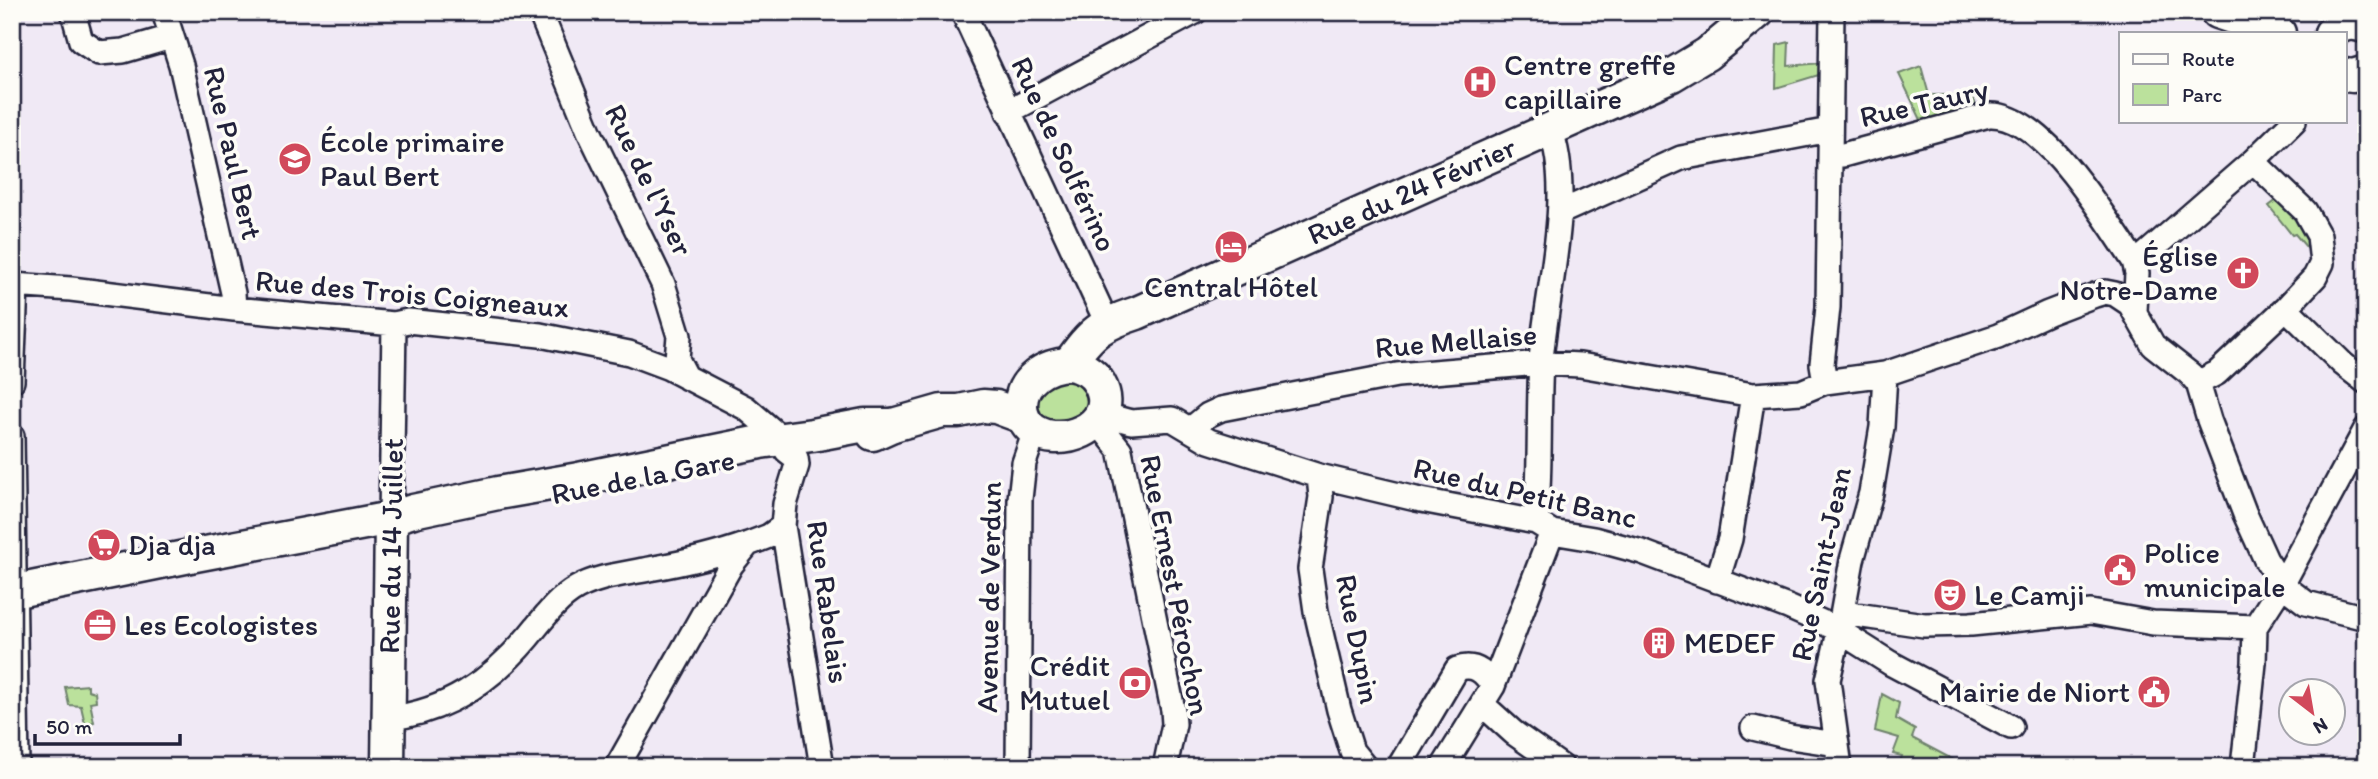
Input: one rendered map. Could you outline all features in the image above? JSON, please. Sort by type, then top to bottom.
[{"type":"main road","name":"Rue du 24 Février","points":[[1082,371],[1090,336],[1107,323],[1137,313],[1688,67],[1758,12]]},
{"type":"main road","points":[[2217,12],[2265,31]]},
{"type":"main road","name":"Rue du 24 Février","points":[[1082,371],[1137,313]]},
{"type":"main road","points":[[1052,368],[1082,371],[1105,397],[1100,418],[1082,431],[1070,435],[1045,435],[1029,424],[1023,391],[1032,378],[1052,368]]},
{"type":"main road","name":"Rue de la Gare","points":[[942,411],[955,402],[1032,378]]},
{"type":"main road","name":"Rue de la Gare","points":[[13,592],[391,518],[498,493],[784,444],[867,437],[893,425],[942,411],[996,407],[1029,424]]},
{"type":"main road","name":"Rue du 14 Juillet","points":[[388,767],[391,518]]},
{"type":"street","points":[[73,12],[81,41],[99,53],[123,51],[171,37]]},
{"type":"street","name":"Rue Paul Bert","points":[[164,12],[181,65],[202,152],[233,293],[234,309]]},
{"type":"street","name":"Rue de l'Yser","points":[[540,12],[589,131],[663,284],[679,336],[677,359],[687,378]]},
{"type":"street","name":"Rue de Solférino","points":[[963,12],[1107,323]]},
{"type":"street","points":[[1008,112],[1195,12]]},
{"type":"street","points":[[1825,382],[1822,364],[1828,307],[1832,12]]},
{"type":"street","name":"Rue Taury","points":[[1561,212],[1681,159],[1831,140],[1836,154],[1843,155],[2000,114],[2032,130],[2047,144],[2134,261]]},
{"type":"street","points":[[2293,122],[2253,161],[2145,255],[2134,261],[2137,273],[2135,311],[2153,345],[2198,383],[2209,420],[2245,514],[2266,560],[2282,585],[2306,603],[2366,618]]},
{"type":"street","points":[[1443,767],[1488,695],[1544,527],[1541,363],[1561,212],[1557,147],[1550,129]]},
{"type":"street","points":[[2198,383],[2217,373],[2286,308],[2315,277],[2322,263],[2322,251],[2315,226],[2305,211],[2253,161]]},
{"type":"street","points":[[12,381],[14,286]]},
{"type":"street","name":"Rue des Trois Coigneaux","points":[[14,286],[71,289],[234,309],[394,324],[408,321],[540,335],[629,353],[669,368],[746,408],[784,444]]},
{"type":"street","name":"Rue Mellaise","points":[[1191,429],[1208,415],[1221,409],[1397,375],[1541,363],[1580,365],[1753,395],[1801,392],[1825,382],[1885,374],[1998,336],[2048,313],[2105,292],[2115,294],[2135,311]]},
{"type":"street","points":[[2286,308],[2343,364],[2366,382]]},
{"type":"street","name":"Rue du 14 Juillet","points":[[391,518],[394,324]]},
{"type":"street","name":"Rue Saint-Jean","points":[[1840,767],[1828,680],[1852,560],[1871,492],[1882,427],[1885,374]]},
{"type":"street","points":[[1717,581],[1730,540],[1753,395]]},
{"type":"street","points":[[1100,418],[1131,422],[1172,419],[1191,429]]},
{"type":"street","name":"Rue Ernest Pérochon","points":[[1100,418],[1120,450],[1173,710],[1174,724],[1165,767]]},
{"type":"street","name":"Avenue de Verdun","points":[[1018,767],[1020,499],[1029,424]]},
{"type":"street","name":"Rue du Petit Banc","points":[[1191,429],[1209,441],[1319,476],[1642,552],[1788,607],[1841,622]]},
{"type":"street","points":[[2243,767],[2255,627],[2282,585],[2366,429]]},
{"type":"street","points":[[12,436],[17,767]]},
{"type":"street","name":"Rue Rabelais","points":[[784,444],[796,458],[797,465],[785,505],[782,526],[821,767]]},
{"type":"street","name":"Rue Dupin","points":[[1319,476],[1321,497],[1310,569],[1316,611],[1342,721],[1352,751],[1365,767]]},
{"type":"street","points":[[389,718],[417,714],[456,699],[477,686],[521,645],[560,599],[575,589],[605,577],[708,558],[769,536],[782,526]]},
{"type":"street","points":[[617,767],[721,581],[748,544]]},
{"type":"street","points":[[1841,622],[1959,624],[2091,612],[2153,623],[2255,627]]},
{"type":"street","points":[[1841,622],[1890,663],[2011,727]]},
{"type":"street","points":[[1399,767],[1457,669],[1467,666],[1479,669],[1487,676],[1488,695],[1514,733],[1562,767]]},
{"type":"street","points":[[1753,728],[1836,744]]},
{"type":"green space","points":[[1789,42],[1788,66],[1822,63],[1822,74],[1776,88],[1777,45]]},
{"type":"green space","points":[[1921,66],[1929,95],[1969,95],[1975,102],[1975,109],[1923,124],[1899,74]]},
{"type":"green space","points":[[2282,196],[2311,229],[2314,265],[2310,259],[2313,255],[2295,234],[2292,235],[2269,206]]},
{"type":"green space","points":[[1053,375],[1087,381],[1090,417],[1040,425],[1031,393]]},
{"type":"green space","points":[[88,685],[88,690],[95,692],[96,701],[90,702],[94,722],[85,724],[81,706],[69,705],[65,687]]},
{"type":"green space","points":[[1882,694],[1899,703],[1896,719],[1915,730],[1912,738],[1967,767],[1898,767],[1902,756],[1893,754],[1899,738],[1875,731]]},
{"type":"place","name":"Centre greffe capillaire","points":[[1480,82]]},
{"type":"place","name":"École primaire Paul Bert","points":[[295,159]]},
{"type":"place","name":"Central Hôtel","points":[[1231,247]]},
{"type":"place","name":"Église Notre-Dame","points":[[2243,273]]},
{"type":"place","name":"Dja dja","points":[[104,545]]},
{"type":"place","name":"Police municipale","points":[[2120,570]]},
{"type":"place","name":"Le Camji","points":[[1950,595]]},
{"type":"place","name":"Les Ecologistes","points":[[100,625]]},
{"type":"place","name":"MEDEF","points":[[1659,643]]},
{"type":"place","name":"Crédit Mutuel","points":[[1135,683]]},
{"type":"place","name":"Mairie de Niort","points":[[2154,692]]}]
